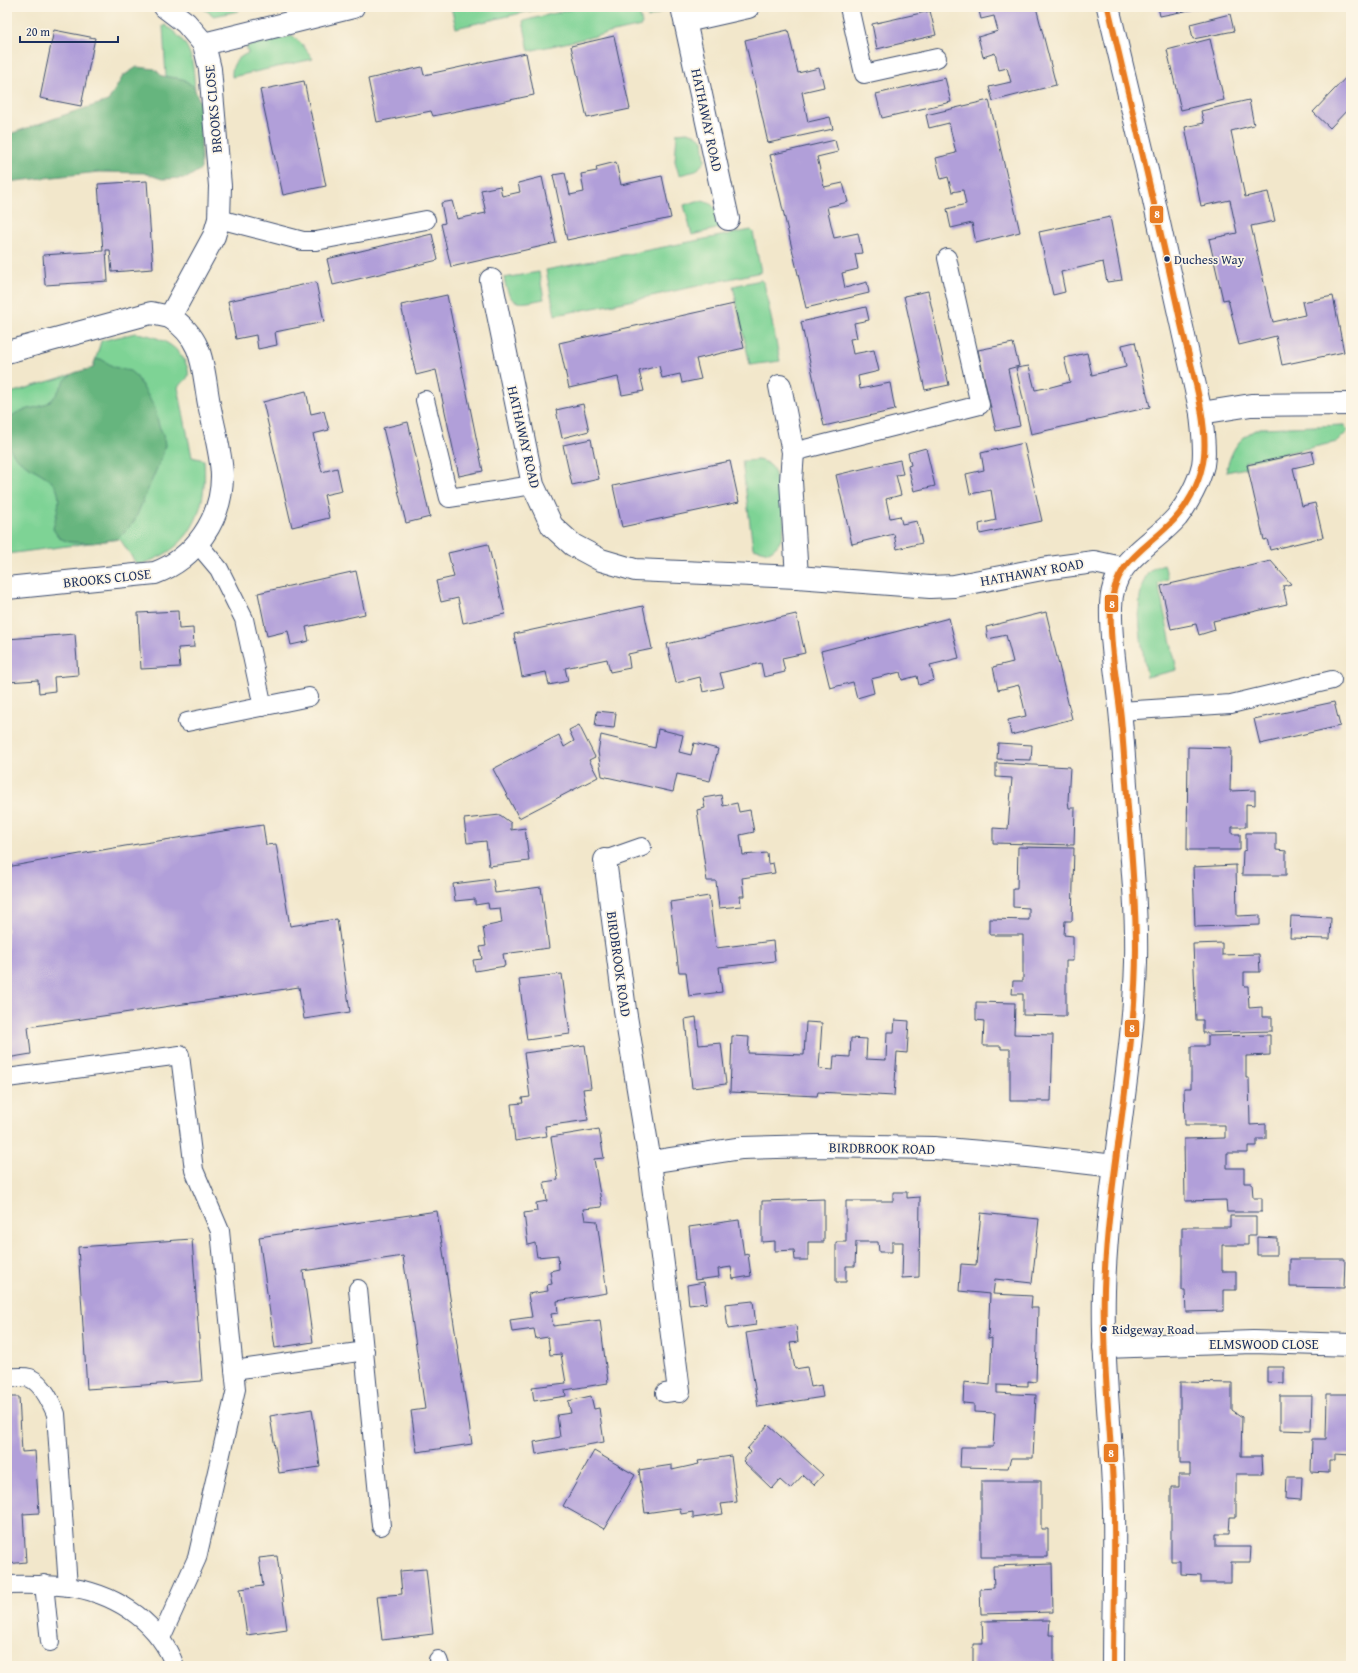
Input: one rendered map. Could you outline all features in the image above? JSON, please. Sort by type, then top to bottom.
[{"type":"street","points":[[165,7],[186,23],[204,44],[353,7]]},
{"type":"street","name":"HATHAWAY ROAD","points":[[728,219],[684,14],[748,7]]},
{"type":"street","points":[[1108,7],[1151,187],[1201,413],[1203,465],[1185,506],[1175,519],[1122,568],[1115,582],[1111,606],[1113,658],[1120,711],[1135,901],[1136,962],[1125,1089],[1115,1166],[1104,1289],[1104,1347],[1114,1510],[1113,1666]]},
{"type":"street","name":"BROOKS CLOSE","points":[[170,317],[214,236],[219,219],[220,186],[210,69],[204,44]]},
{"type":"street","name":"HATHAWAY ROAD","points":[[491,280],[533,485],[552,526],[573,545],[601,560],[635,570],[797,577],[930,587],[954,586],[1042,569],[1094,562],[1122,568]]},
{"type":"street","name":"BROOKS CLOSE","points":[[7,352],[151,313],[170,317],[184,326],[200,350],[222,475],[221,491],[213,520],[198,544],[184,557],[166,569],[155,573],[7,588]]},
{"type":"street","points":[[780,386],[793,452],[791,481],[797,577]]},
{"type":"street","points":[[1201,413],[1251,405],[1351,404]]},
{"type":"street","name":"BIRDBROOK ROAD","points":[[605,860],[626,1010],[650,1162],[672,1392]]},
{"type":"street","name":"BIRDBROOK ROAD","points":[[650,1162],[742,1148],[817,1146],[934,1148],[1027,1156],[1115,1166]]},
{"type":"street","name":"ELMSWOOD CLOSE","points":[[1104,1347],[1253,1342],[1351,1345]]},
{"type":"lane","points":[[849,7],[864,74],[937,58]]},
{"type":"lane","points":[[219,219],[288,239],[316,242],[426,220]]},
{"type":"lane","points":[[793,452],[980,405],[947,258]]},
{"type":"lane","points":[[425,400],[449,498],[533,485]]},
{"type":"lane","points":[[198,544],[219,570],[244,619],[263,707]]},
{"type":"lane","points":[[1120,711],[1231,704],[1332,680]]},
{"type":"lane","points":[[187,722],[309,697]]},
{"type":"lane","points":[[605,860],[642,847]]},
{"type":"lane","points":[[7,1078],[180,1055],[194,1170],[220,1231],[236,1389],[197,1558],[161,1638]]},
{"type":"lane","points":[[358,1289],[381,1526]]},
{"type":"lane","points":[[234,1370],[365,1352]]},
{"type":"lane","points":[[7,1378],[24,1377],[31,1379],[50,1400],[56,1414],[68,1587]]},
{"type":"lane","points":[[7,1585],[44,1584],[103,1594],[112,1598],[144,1620],[161,1638],[175,1666]]},
{"type":"lane","points":[[44,1584],[50,1642]]},
{"type":"green space","points":[[201,7],[237,7],[239,11],[214,16]]},
{"type":"green space","points":[[451,7],[548,7],[456,28]]},
{"type":"green space","points":[[580,7],[638,7],[642,24],[641,26],[529,51],[523,21]]},
{"type":"green space","points":[[646,7],[665,7],[660,13],[648,18]]},
{"type":"green space","points":[[165,25],[181,39],[190,54],[195,91],[187,82],[166,77],[163,26]]},
{"type":"green space","points":[[292,36],[302,44],[313,59],[232,77],[233,68],[236,62],[248,53],[246,46]]},
{"type":"green space","points":[[137,67],[155,69],[162,76],[183,79],[193,86],[201,104],[201,169],[187,178],[162,179],[144,173],[99,172],[7,182],[7,135],[108,101],[123,76]]},
{"type":"green space","points":[[687,132],[694,134],[703,140],[705,161],[696,171],[679,175],[675,161],[677,133]]},
{"type":"green space","points":[[697,201],[703,201],[712,205],[718,212],[724,227],[692,235],[684,205]]},
{"type":"green space","points":[[751,230],[753,232],[761,272],[615,304],[555,315],[546,270]]},
{"type":"green space","points":[[539,272],[544,299],[528,302],[516,302],[512,299],[506,288],[504,278]]},
{"type":"green space","points":[[761,280],[764,283],[780,361],[750,365],[733,286]]},
{"type":"green space","points":[[135,333],[158,338],[172,346],[182,357],[188,369],[187,378],[178,387],[192,457],[204,460],[203,497],[199,513],[192,527],[183,540],[170,550],[155,559],[137,565],[120,539],[7,554],[7,394],[93,368],[101,341]]},
{"type":"green space","points":[[101,359],[114,367],[130,371],[137,377],[155,408],[165,445],[163,454],[134,522],[117,539],[93,543],[69,542],[59,538],[53,529],[59,499],[57,490],[52,482],[45,476],[20,461],[13,454],[9,445],[7,433],[8,426],[12,416],[16,413],[45,405],[55,396],[72,374],[93,368],[95,360]]},
{"type":"green space","points":[[1344,425],[1348,431],[1337,442],[1245,462],[1246,468],[1226,472],[1230,457],[1237,445],[1247,435],[1260,428]]},
{"type":"green space","points":[[758,460],[767,463],[772,467],[782,506],[784,524],[781,540],[776,547],[769,552],[753,548],[742,461]]},
{"type":"green space","points":[[1164,564],[1168,579],[1158,584],[1177,670],[1147,677],[1141,639],[1139,609],[1140,596],[1143,583],[1148,573],[1153,568]]},
{"type":"building","points":[[978,7],[1036,7],[1056,85],[993,101],[989,87],[1011,82],[1007,68],[999,70],[995,53],[983,57],[978,37],[998,31],[994,16],[981,19]]},
{"type":"building","points":[[1158,7],[1200,7],[1200,8],[1160,16]]},
{"type":"building","points":[[930,11],[936,35],[877,49],[872,24]]},
{"type":"building","points":[[1230,14],[1234,31],[1193,39],[1190,24]]},
{"type":"building","points":[[54,30],[95,38],[81,106],[40,98]]},
{"type":"building","points":[[788,30],[798,73],[819,68],[824,87],[802,92],[808,122],[830,117],[833,129],[768,143],[745,40]]},
{"type":"building","points":[[614,36],[630,109],[587,118],[571,46]]},
{"type":"building","points":[[1210,39],[1224,100],[1181,110],[1167,50]]},
{"type":"building","points":[[526,53],[534,95],[433,116],[431,111],[377,122],[368,79],[422,67],[424,75]]},
{"type":"building","points":[[1351,72],[1351,106],[1330,128],[1313,112]]},
{"type":"building","points":[[945,78],[951,102],[882,118],[876,94]]},
{"type":"building","points":[[304,81],[326,186],[283,195],[260,90]]},
{"type":"building","points":[[989,100],[1020,232],[976,243],[972,223],[951,228],[947,209],[966,204],[963,190],[952,192],[948,177],[941,179],[936,158],[956,153],[949,123],[929,128],[926,115]]},
{"type":"building","points":[[1249,100],[1254,125],[1231,131],[1245,197],[1268,192],[1275,221],[1251,226],[1273,322],[1305,315],[1302,302],[1333,296],[1344,352],[1282,365],[1276,336],[1239,345],[1228,299],[1223,300],[1209,239],[1237,233],[1230,200],[1201,206],[1185,127],[1204,123],[1201,111]]},
{"type":"building","points":[[835,140],[838,152],[817,157],[824,187],[843,183],[848,202],[827,207],[834,238],[858,233],[862,253],[855,254],[858,269],[842,273],[845,288],[867,282],[869,293],[806,308],[770,155]]},
{"type":"building","points":[[616,162],[621,185],[662,176],[671,218],[567,240],[553,175],[565,173],[570,195],[584,192],[581,174],[597,171],[596,167]]},
{"type":"building","points":[[542,177],[556,243],[451,267],[441,224],[445,223],[441,203],[452,201],[457,219],[486,213],[481,190],[500,186],[502,196],[520,192],[518,183]]},
{"type":"building","points":[[147,181],[153,269],[112,272],[110,250],[106,250],[108,281],[45,285],[43,255],[103,251],[98,184]]},
{"type":"building","points":[[1110,217],[1122,280],[1107,282],[1103,262],[1061,272],[1065,292],[1053,295],[1039,232]]},
{"type":"building","points":[[432,234],[438,260],[333,285],[327,259]]},
{"type":"building","points":[[316,282],[324,322],[275,332],[277,345],[258,349],[256,335],[236,339],[228,301]]},
{"type":"building","points":[[928,291],[949,385],[925,390],[904,296]]},
{"type":"building","points":[[447,295],[483,471],[459,476],[436,370],[416,375],[401,305]]},
{"type":"building","points":[[734,304],[744,348],[696,359],[701,379],[682,383],[680,374],[662,378],[659,366],[639,371],[644,391],[622,395],[618,377],[569,388],[559,343]]},
{"type":"building","points":[[866,307],[869,320],[854,323],[857,338],[850,339],[853,354],[874,350],[879,371],[858,376],[860,389],[890,383],[895,410],[824,426],[801,322]]},
{"type":"building","points":[[1135,342],[1150,407],[1031,434],[1016,368],[1029,366],[1035,390],[1051,387],[1070,382],[1064,358],[1087,353],[1092,375],[1126,367],[1122,345]]},
{"type":"building","points":[[1013,343],[1019,366],[1008,369],[1020,426],[996,431],[978,350]]},
{"type":"building","points":[[306,391],[311,414],[324,411],[329,430],[313,434],[322,472],[337,468],[342,491],[324,495],[329,518],[292,527],[263,402]]},
{"type":"building","points":[[583,404],[589,431],[562,438],[556,410]]},
{"type":"building","points":[[408,422],[430,517],[406,523],[383,428]]},
{"type":"building","points":[[591,439],[599,479],[572,485],[563,445]]},
{"type":"building","points":[[1024,443],[1042,521],[980,534],[979,524],[996,520],[991,490],[970,494],[966,474],[984,470],[981,453]]},
{"type":"building","points":[[926,448],[935,486],[914,491],[908,466],[911,465],[908,453]]},
{"type":"building","points":[[1312,451],[1315,463],[1293,468],[1302,506],[1315,503],[1323,537],[1270,550],[1267,539],[1264,540],[1247,465]]},
{"type":"building","points":[[900,460],[903,474],[896,475],[901,495],[886,499],[890,518],[900,516],[902,524],[917,521],[922,543],[897,549],[894,534],[852,544],[836,475]]},
{"type":"building","points":[[730,461],[739,502],[622,527],[613,486]]},
{"type":"building","points":[[488,544],[505,614],[463,623],[458,598],[441,602],[436,581],[454,577],[448,553]]},
{"type":"building","points":[[1271,561],[1291,584],[1283,586],[1287,604],[1213,621],[1215,630],[1199,635],[1196,624],[1171,629],[1161,586]]},
{"type":"building","points":[[356,571],[365,614],[306,627],[309,641],[291,645],[288,631],[267,636],[258,593]]},
{"type":"building","points":[[643,606],[652,649],[628,654],[630,668],[610,672],[607,659],[565,668],[568,681],[559,683],[549,685],[546,672],[522,677],[514,634]]},
{"type":"building","points":[[178,611],[179,629],[193,628],[194,647],[178,648],[180,667],[141,669],[138,613]]},
{"type":"building","points":[[1046,612],[1072,719],[1011,735],[1008,720],[1026,716],[1019,685],[998,690],[993,667],[1013,662],[1006,635],[988,639],[986,627]]},
{"type":"building","points":[[796,614],[805,653],[782,658],[785,672],[764,677],[761,663],[720,673],[724,687],[703,692],[700,677],[676,683],[667,644]]},
{"type":"building","points":[[949,618],[959,658],[930,665],[934,680],[919,685],[917,676],[902,680],[900,672],[871,679],[874,693],[857,698],[853,682],[830,688],[821,651]]},
{"type":"building","points":[[75,634],[78,675],[54,677],[55,691],[39,693],[38,680],[7,682],[7,639]]},
{"type":"building","points":[[1334,702],[1340,726],[1260,744],[1254,719]]},
{"type":"building","points":[[597,711],[616,713],[614,728],[595,726]]},
{"type":"building","points":[[579,725],[595,757],[589,760],[598,777],[519,818],[493,769],[559,735],[564,747],[574,741],[569,730]]},
{"type":"building","points":[[658,729],[683,735],[679,752],[691,755],[694,743],[718,749],[710,781],[677,774],[673,792],[602,776],[598,752],[601,735],[655,748]]},
{"type":"building","points":[[998,743],[1032,745],[1031,760],[997,759]]},
{"type":"building","points":[[1188,747],[1231,748],[1230,791],[1255,790],[1255,805],[1246,804],[1246,827],[1232,827],[1232,834],[1240,834],[1240,850],[1187,850]]},
{"type":"building","points":[[996,763],[1070,767],[1068,801],[1069,808],[1075,808],[1074,845],[993,843],[993,828],[1008,829],[1012,778],[996,777]]},
{"type":"building","points":[[721,795],[723,806],[737,803],[739,812],[750,810],[754,832],[740,835],[743,855],[767,853],[768,864],[773,863],[775,873],[742,878],[744,896],[740,896],[741,906],[719,908],[716,881],[707,881],[697,810],[705,808],[703,798]]},
{"type":"building","points":[[500,815],[511,823],[511,830],[525,828],[529,861],[489,866],[486,841],[467,843],[464,819]]},
{"type":"building","points":[[263,825],[266,845],[276,844],[290,926],[337,919],[350,1012],[304,1019],[299,987],[28,1027],[31,1054],[7,1058],[7,867],[125,846]]},
{"type":"building","points":[[1246,833],[1276,833],[1276,850],[1286,851],[1286,875],[1242,875],[1243,851],[1246,850]]},
{"type":"building","points":[[1018,847],[1074,848],[1072,921],[1065,921],[1064,935],[1073,936],[1073,961],[1066,961],[1066,1016],[1023,1015],[1023,994],[1012,994],[1013,981],[1023,981],[1023,935],[990,935],[990,919],[1029,920],[1029,908],[1013,907],[1013,889],[1017,889]]},
{"type":"building","points":[[1236,865],[1237,916],[1260,915],[1260,925],[1195,927],[1193,867]]},
{"type":"building","points":[[493,879],[495,893],[541,887],[549,948],[503,954],[505,966],[475,971],[473,960],[482,959],[480,947],[486,946],[483,927],[502,923],[500,908],[489,909],[488,903],[475,905],[475,899],[455,901],[453,884]]},
{"type":"building","points":[[709,896],[716,948],[773,941],[775,961],[719,967],[722,992],[689,996],[686,972],[679,972],[670,902]]},
{"type":"building","points":[[1291,916],[1331,918],[1330,939],[1290,938]]},
{"type":"building","points":[[1222,943],[1222,955],[1259,954],[1260,972],[1244,972],[1244,986],[1248,986],[1249,1008],[1262,1007],[1262,1017],[1272,1017],[1272,1031],[1203,1033],[1203,1020],[1196,1020],[1193,944]]},
{"type":"building","points":[[562,974],[570,1034],[527,1040],[519,979]]},
{"type":"building","points":[[976,1002],[1015,1003],[1014,1034],[1053,1035],[1051,1101],[1010,1101],[1010,1049],[1001,1049],[1001,1046],[983,1046],[984,1021],[976,1020]]},
{"type":"building","points":[[696,1017],[699,1045],[721,1043],[726,1084],[692,1088],[685,1019]]},
{"type":"building","points":[[895,1020],[909,1021],[907,1053],[897,1052],[894,1096],[818,1092],[817,1096],[730,1092],[732,1036],[749,1037],[748,1053],[804,1055],[806,1022],[822,1023],[819,1069],[833,1070],[834,1056],[850,1057],[851,1038],[867,1039],[866,1059],[886,1060],[887,1032],[894,1032]]},
{"type":"building","points":[[1270,1035],[1270,1055],[1246,1056],[1246,1078],[1249,1078],[1250,1125],[1266,1124],[1266,1139],[1257,1139],[1257,1146],[1248,1146],[1248,1153],[1227,1153],[1227,1168],[1244,1168],[1244,1183],[1252,1183],[1253,1198],[1262,1198],[1262,1212],[1227,1212],[1226,1200],[1185,1201],[1184,1139],[1225,1138],[1225,1125],[1185,1125],[1184,1088],[1191,1088],[1191,1046],[1208,1046],[1208,1036]]},
{"type":"building","points":[[585,1045],[591,1088],[583,1089],[588,1120],[545,1126],[547,1136],[515,1141],[511,1104],[523,1103],[522,1098],[530,1097],[524,1053]]},
{"type":"building","points":[[599,1129],[604,1158],[594,1159],[602,1207],[583,1209],[585,1220],[597,1221],[607,1293],[557,1301],[558,1313],[551,1314],[553,1326],[600,1320],[608,1383],[565,1390],[566,1396],[534,1401],[532,1387],[566,1383],[561,1354],[550,1355],[548,1337],[536,1339],[534,1329],[512,1332],[510,1320],[532,1317],[528,1294],[548,1291],[547,1285],[552,1284],[550,1271],[559,1269],[558,1255],[537,1257],[535,1243],[528,1245],[524,1213],[537,1211],[536,1203],[547,1201],[544,1182],[558,1180],[551,1137]]},
{"type":"building","points":[[893,1192],[907,1192],[907,1198],[920,1197],[919,1277],[902,1278],[903,1242],[892,1242],[892,1252],[879,1252],[878,1242],[856,1242],[855,1266],[846,1266],[846,1282],[836,1282],[836,1242],[846,1242],[846,1201],[893,1201]]},
{"type":"building","points":[[824,1199],[824,1242],[808,1242],[808,1260],[795,1260],[794,1250],[775,1251],[775,1241],[762,1242],[762,1201]]},
{"type":"building","points":[[437,1211],[472,1444],[417,1452],[411,1411],[425,1409],[403,1256],[303,1271],[313,1342],[275,1348],[259,1237]]},
{"type":"building","points":[[981,1213],[1039,1219],[1032,1283],[995,1279],[993,1294],[1032,1296],[1031,1308],[1038,1308],[1036,1382],[1028,1381],[1028,1386],[997,1385],[997,1393],[1036,1395],[1033,1458],[1011,1458],[1008,1468],[960,1467],[961,1447],[993,1447],[995,1413],[974,1412],[974,1404],[963,1403],[964,1382],[990,1385],[992,1338],[988,1339],[990,1294],[959,1291],[961,1264],[976,1265]]},
{"type":"building","points":[[1230,1216],[1256,1216],[1256,1235],[1248,1235],[1248,1245],[1222,1245],[1222,1271],[1236,1271],[1236,1290],[1224,1290],[1224,1311],[1186,1312],[1185,1290],[1182,1290],[1182,1227],[1230,1227]]},
{"type":"building","points":[[739,1220],[744,1255],[748,1254],[751,1276],[733,1279],[731,1267],[718,1269],[719,1277],[695,1280],[689,1227]]},
{"type":"building","points":[[1257,1237],[1277,1238],[1277,1255],[1257,1255]]},
{"type":"building","points":[[192,1239],[202,1381],[87,1389],[78,1247]]},
{"type":"building","points":[[1290,1259],[1345,1259],[1344,1288],[1290,1287]]},
{"type":"building","points":[[704,1282],[707,1303],[689,1305],[687,1285]]},
{"type":"building","points":[[753,1301],[756,1325],[728,1329],[725,1304]]},
{"type":"building","points":[[796,1325],[798,1342],[790,1343],[795,1369],[807,1367],[811,1387],[821,1385],[823,1397],[758,1407],[746,1333]]},
{"type":"building","points":[[1267,1367],[1284,1367],[1284,1383],[1267,1382]]},
{"type":"building","points":[[1180,1382],[1232,1383],[1232,1410],[1242,1417],[1241,1456],[1262,1456],[1263,1474],[1236,1474],[1236,1517],[1230,1517],[1229,1534],[1216,1534],[1216,1547],[1251,1547],[1250,1562],[1231,1562],[1231,1583],[1201,1583],[1201,1575],[1180,1574],[1180,1561],[1171,1561],[1171,1487],[1179,1487],[1179,1475],[1190,1475],[1190,1464],[1180,1464]]},
{"type":"building","points":[[1327,1394],[1351,1394],[1351,1455],[1335,1454],[1335,1460],[1329,1460],[1329,1473],[1311,1472],[1312,1439],[1326,1439]]},
{"type":"building","points":[[591,1396],[594,1409],[599,1408],[604,1442],[536,1454],[534,1442],[560,1437],[557,1415],[571,1413],[568,1401]]},
{"type":"building","points":[[1280,1396],[1312,1396],[1311,1431],[1280,1430]]},
{"type":"building","points":[[7,1397],[19,1397],[22,1452],[35,1451],[39,1513],[23,1514],[26,1562],[7,1564]]},
{"type":"building","points":[[312,1409],[320,1467],[279,1473],[270,1416]]},
{"type":"building","points":[[768,1425],[823,1475],[814,1485],[803,1475],[790,1489],[780,1480],[772,1489],[743,1461],[750,1452],[747,1449]]},
{"type":"building","points":[[594,1451],[635,1475],[604,1529],[563,1506]]},
{"type":"building","points":[[731,1456],[737,1502],[721,1504],[723,1514],[693,1518],[693,1512],[681,1514],[680,1508],[645,1513],[639,1470],[672,1465],[672,1470],[699,1464],[698,1461]]},
{"type":"building","points":[[1287,1477],[1302,1477],[1301,1500],[1286,1499]]},
{"type":"building","points":[[981,1481],[1041,1481],[1041,1529],[1048,1529],[1048,1557],[981,1557]]},
{"type":"building","points":[[277,1556],[287,1629],[247,1635],[240,1589],[263,1586],[259,1558]]},
{"type":"building","points":[[1052,1564],[1053,1612],[981,1614],[980,1589],[994,1588],[993,1566]]},
{"type":"building","points":[[426,1569],[433,1634],[382,1640],[377,1596],[402,1594],[400,1571]]},
{"type":"building","points":[[1050,1620],[1049,1635],[1054,1635],[1054,1666],[973,1666],[973,1644],[983,1644],[982,1621]]},
{"type":"transit line","name":"8","points":[[1108,7],[1199,396],[1204,435],[1202,467],[1195,488],[1188,502],[1174,520],[1143,548],[1125,567],[1118,578],[1113,591],[1111,607],[1112,648],[1121,718],[1133,868],[1136,948],[1132,1034],[1111,1204],[1104,1289],[1105,1363],[1114,1508],[1113,1666]]},
{"type":"place","name":"Duchess Way","points":[[1167,259]]},
{"type":"place","name":"Ridgeway Road","points":[[1104,1329]]}]
